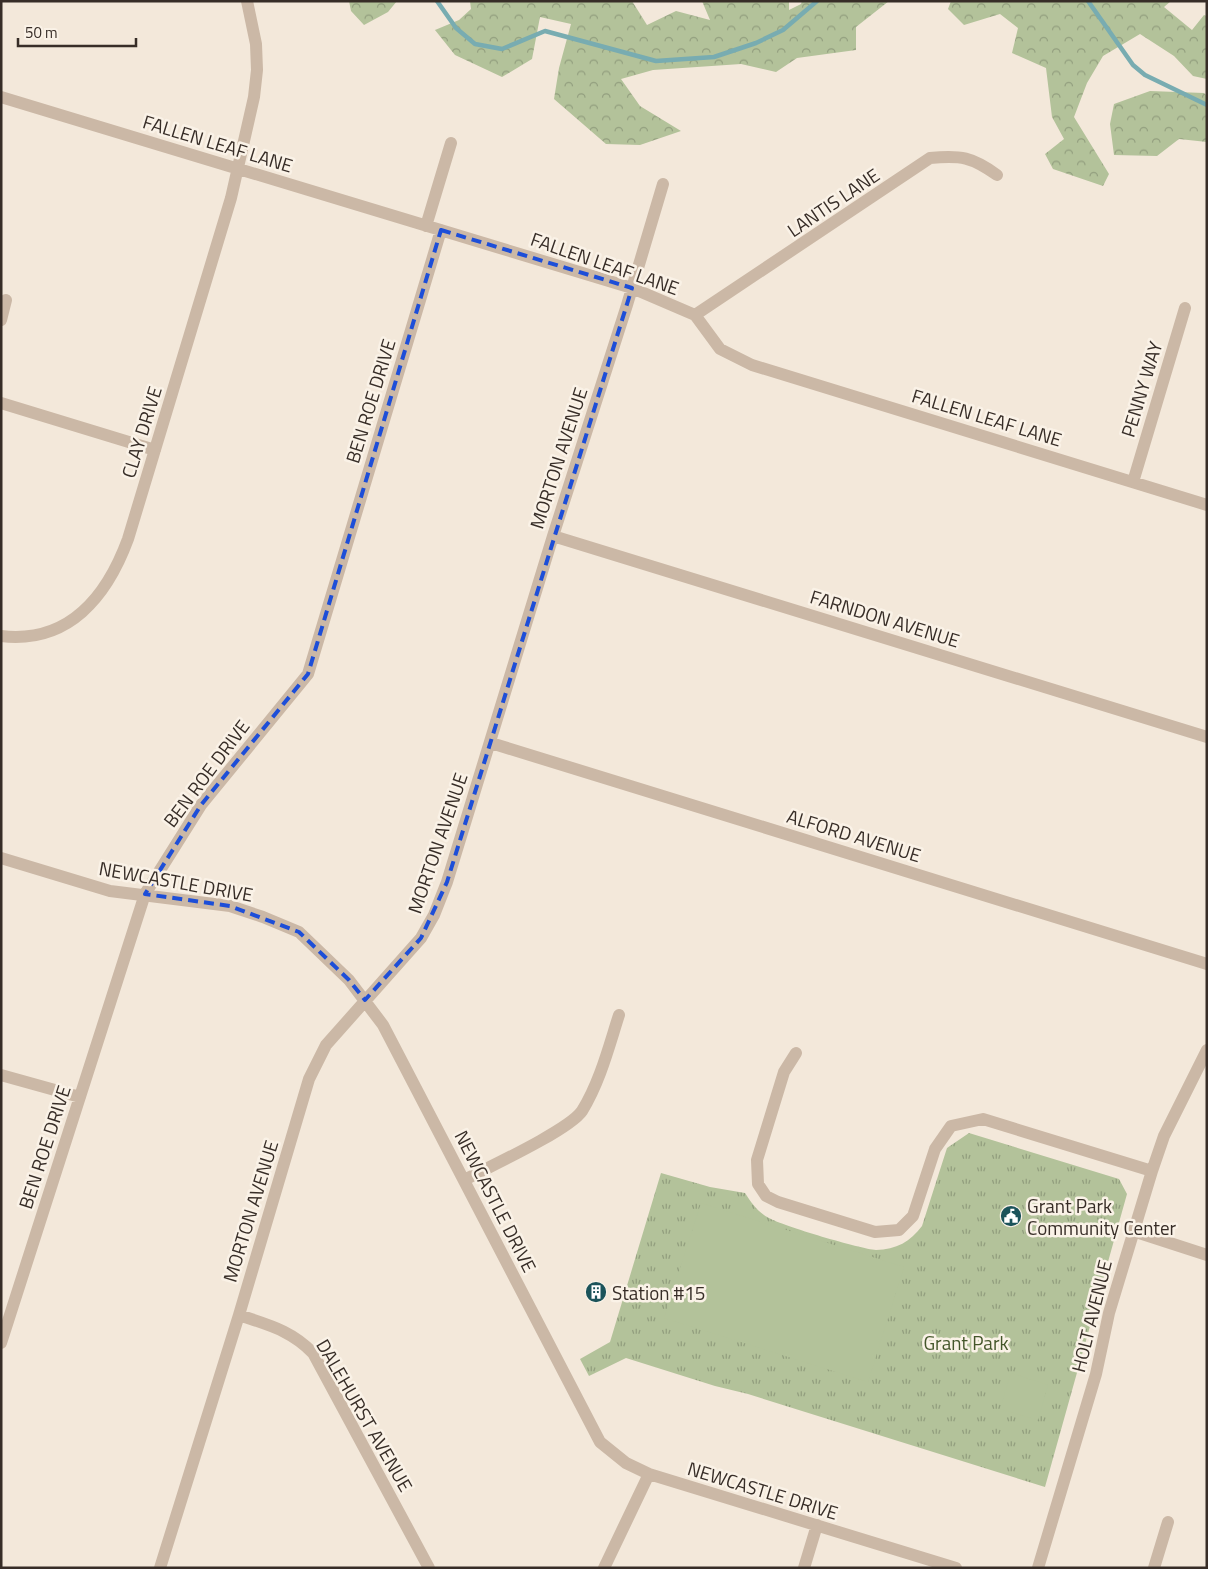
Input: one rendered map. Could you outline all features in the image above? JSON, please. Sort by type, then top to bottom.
[{"type":"street","name":"CLAY DRIVE","points":[[1,636],[31,635],[50,630],[70,620],[96,600],[119,565],[238,169],[254,97],[257,70],[256,44],[247,1]]},
{"type":"street","name":"FALLEN LEAF LANE","points":[[1,97],[632,288],[695,315],[720,349],[752,365],[1207,505]]},
{"type":"street","points":[[426,226],[451,143]]},
{"type":"street","name":"LANTIS LANE","points":[[695,315],[930,158],[957,155],[979,162],[997,175]]},
{"type":"street","name":"MORTON AVENUE","points":[[160,1568],[239,1315],[309,1079],[326,1045],[364,1000],[410,954],[434,915],[447,882],[552,536],[632,288],[663,184]]},
{"type":"street","name":"BEN ROE DRIVE","points":[[1,1343],[145,894],[201,805],[308,674],[441,230]]},
{"type":"street","points":[[1,320],[6,300]]},
{"type":"street","name":"PENNY WAY","points":[[1133,482],[1185,308]]},
{"type":"street","points":[[1,403],[155,450]]},
{"type":"street","name":"FARNDON AVENUE","points":[[552,536],[1207,737]]},
{"type":"street","name":"ALFORD AVENUE","points":[[490,743],[1207,964]]},
{"type":"street","name":"NEWCASTLE DRIVE","points":[[1,858],[110,891],[230,906],[299,932],[349,980],[382,1025],[600,1442],[626,1463],[649,1474],[956,1568]]},
{"type":"street","points":[[464,1180],[561,1129],[581,1112],[601,1070],[619,1014]]},
{"type":"street","name":"HOLT AVENUE","points":[[1038,1568],[1096,1374],[1109,1312],[1152,1171],[1164,1136],[1207,1050]]},
{"type":"street","points":[[796,1052],[784,1072],[756,1160],[758,1184],[766,1196],[778,1202],[875,1232],[899,1230],[913,1216],[935,1149],[951,1126],[983,1120],[1152,1171]]},
{"type":"street","points":[[1,1075],[80,1097]]},
{"type":"street","points":[[1133,1231],[1207,1255]]},
{"type":"street","name":"DALEHURST AVENUE","points":[[239,1315],[284,1331],[300,1340],[313,1353],[429,1568]]},
{"type":"street","points":[[604,1568],[649,1474]]},
{"type":"street","points":[[1154,1568],[1168,1522]]},
{"type":"street","points":[[804,1568],[817,1525]]},
{"type":"highlighted area","points":[[441,230],[632,288],[447,882],[421,938],[365,1000],[349,980],[299,932],[230,906],[145,894],[201,805],[308,674]]},
{"type":"green space","points":[[349,1],[397,1],[388,12],[364,25],[351,11]]},
{"type":"green space","points":[[470,1],[632,1],[647,25],[676,11],[710,20],[702,1],[789,1],[789,10],[801,4],[802,1],[889,1],[856,27],[856,50],[797,58],[776,72],[741,64],[653,70],[621,79],[640,106],[681,131],[640,145],[606,144],[554,99],[559,68],[571,24],[540,17],[532,59],[502,77],[455,55],[435,30],[459,20],[471,9]]},
{"type":"green space","points":[[951,1],[1171,1],[1164,7],[1192,30],[1204,15],[1207,16],[1207,79],[1193,76],[1174,56],[1140,34],[1103,56],[1087,83],[1074,117],[1109,174],[1103,186],[1053,169],[1045,154],[1064,139],[1052,117],[1046,68],[1012,53],[1018,28],[1000,14],[964,25],[948,9]]},
{"type":"green space","points":[[1150,91],[1204,93],[1207,96],[1207,142],[1179,139],[1157,156],[1114,155],[1110,124],[1114,104]]},
{"type":"green space","name":"Grant Park","points":[[969,1133],[1119,1179],[1127,1194],[1045,1487],[626,1358],[589,1376],[580,1359],[610,1342],[661,1173],[710,1187],[745,1193],[762,1213],[777,1222],[855,1246],[883,1250],[902,1244],[922,1226],[947,1148]]},
{"type":"green space","points":[[701,1203],[904,1267],[868,1382],[664,1318]]},
{"type":"green space","points":[[1011,1373],[1048,1385],[1038,1420],[1000,1409]]},
{"type":"waterway","points":[[437,1],[456,28],[475,44],[502,49],[545,31],[656,61],[714,57],[756,43],[783,30],[817,1]]},
{"type":"waterway","points":[[1088,1],[1133,65],[1145,75],[1207,105]]},
{"type":"place","name":"Grant Park Community Center","points":[[1011,1216]]},
{"type":"place","name":"Station #15","points":[[596,1292]]}]
